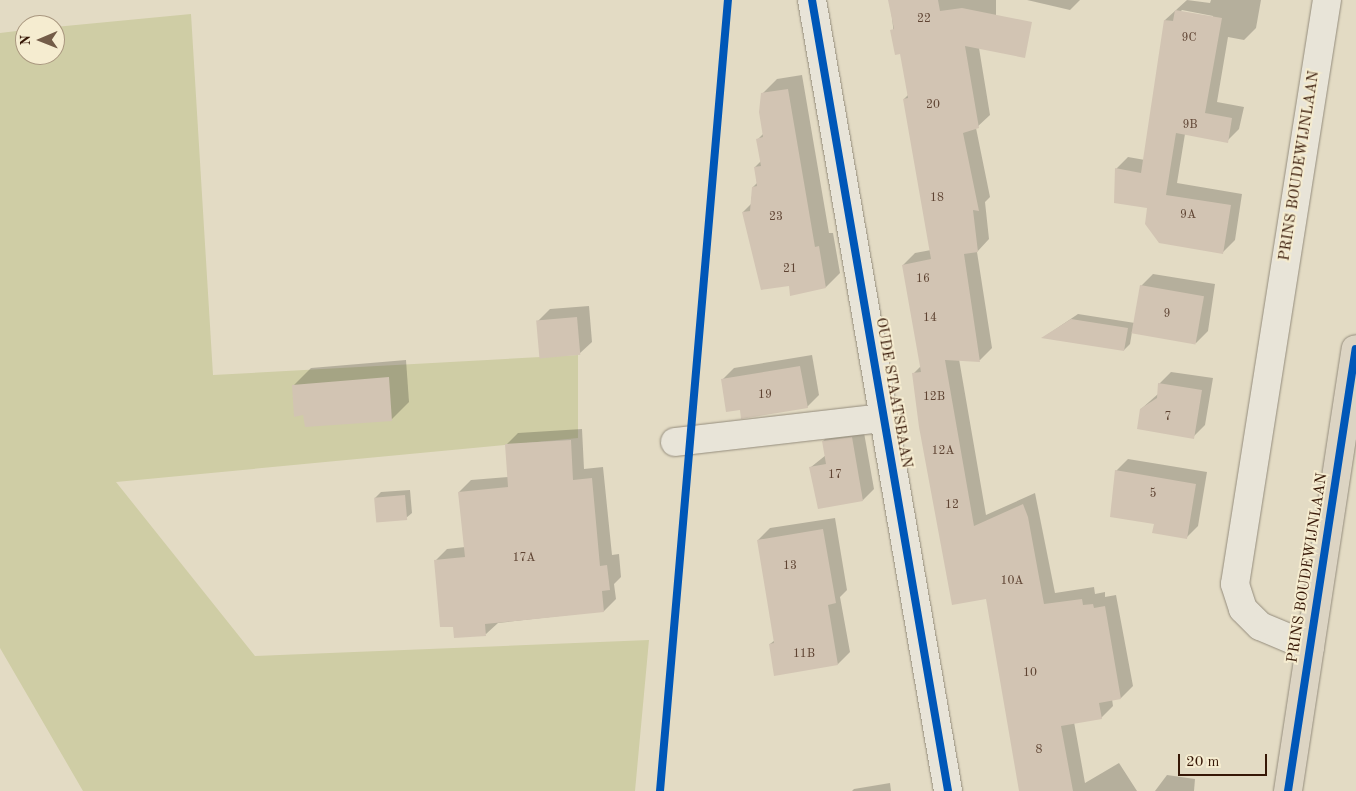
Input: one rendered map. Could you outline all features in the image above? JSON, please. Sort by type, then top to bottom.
[{"type":"main road","name":"PRINS BOUDEWIJNLAAN","points":[[1288,791],[1356,349]]},
{"type":"street","name":"OUDE STAATSBAAN","points":[[812,0],[948,791]]},
{"type":"street","name":"PRINS BOUDEWIJNLAAN","points":[[1310,647],[1260,626],[1243,609],[1234,584],[1327,0]]},
{"type":"street","points":[[675,442],[883,418]]},
{"type":"shaded area","points":[[191,14],[213,375],[578,355],[578,438],[116,482],[255,656],[649,640],[635,791],[83,791],[0,648],[0,33],[15,31],[15,65],[65,65],[65,26]]},
{"type":"building","points":[[888,0],[938,0],[940,11],[962,8],[1032,22],[1025,58],[965,46],[979,128],[963,133],[979,211],[973,210],[978,252],[964,254],[980,362],[945,360],[974,526],[1023,504],[1028,517],[1044,604],[1082,599],[1083,605],[1093,604],[1094,608],[1105,606],[1121,699],[1099,703],[1102,719],[1061,726],[1073,791],[1019,791],[986,599],[952,605],[919,427],[912,373],[921,372],[902,265],[931,259],[903,99],[908,98],[900,54],[895,55],[890,30],[894,29]]},
{"type":"building","points":[[1175,10],[1222,18],[1205,113],[1232,118],[1228,143],[1176,133],[1166,195],[1231,205],[1223,254],[1159,243],[1145,224],[1147,208],[1114,203],[1115,168],[1141,173],[1164,20],[1173,21]]},
{"type":"building","points":[[788,89],[815,247],[819,246],[826,288],[790,296],[789,286],[761,290],[742,212],[750,211],[752,187],[757,186],[754,167],[761,166],[756,139],[763,137],[759,112],[761,93]]},
{"type":"building","points":[[1140,285],[1204,296],[1196,345],[1131,333]]},
{"type":"building","points":[[577,317],[580,355],[539,358],[536,321]]},
{"type":"building","points":[[1071,319],[1128,328],[1124,351],[1041,338]]},
{"type":"building","points":[[800,366],[808,408],[741,419],[740,410],[726,412],[721,379]]},
{"type":"building","points":[[389,377],[392,421],[305,427],[303,415],[294,417],[292,385]]},
{"type":"building","points":[[1158,383],[1202,390],[1194,439],[1137,429],[1140,409],[1157,398]]},
{"type":"building","points":[[852,437],[863,501],[818,509],[809,467],[826,464],[822,441]]},
{"type":"building","points":[[571,440],[573,480],[592,478],[600,566],[607,565],[610,590],[602,591],[604,612],[485,624],[486,636],[454,638],[453,627],[440,627],[434,560],[465,557],[458,492],[508,487],[505,444]]},
{"type":"building","points":[[1115,470],[1196,484],[1187,539],[1152,533],[1154,524],[1110,517]]},
{"type":"building","points":[[405,495],[407,520],[376,523],[374,498]]},
{"type":"building","points":[[823,529],[836,603],[828,605],[838,665],[774,676],[769,644],[774,643],[757,540]]},
{"type":"railway","points":[[660,791],[728,0]]},
{"type":"cycle path","points":[[660,791],[728,0]]},
{"type":"cycle path","points":[[812,0],[948,791]]},
{"type":"cycle path","points":[[1288,791],[1356,349]]}]
